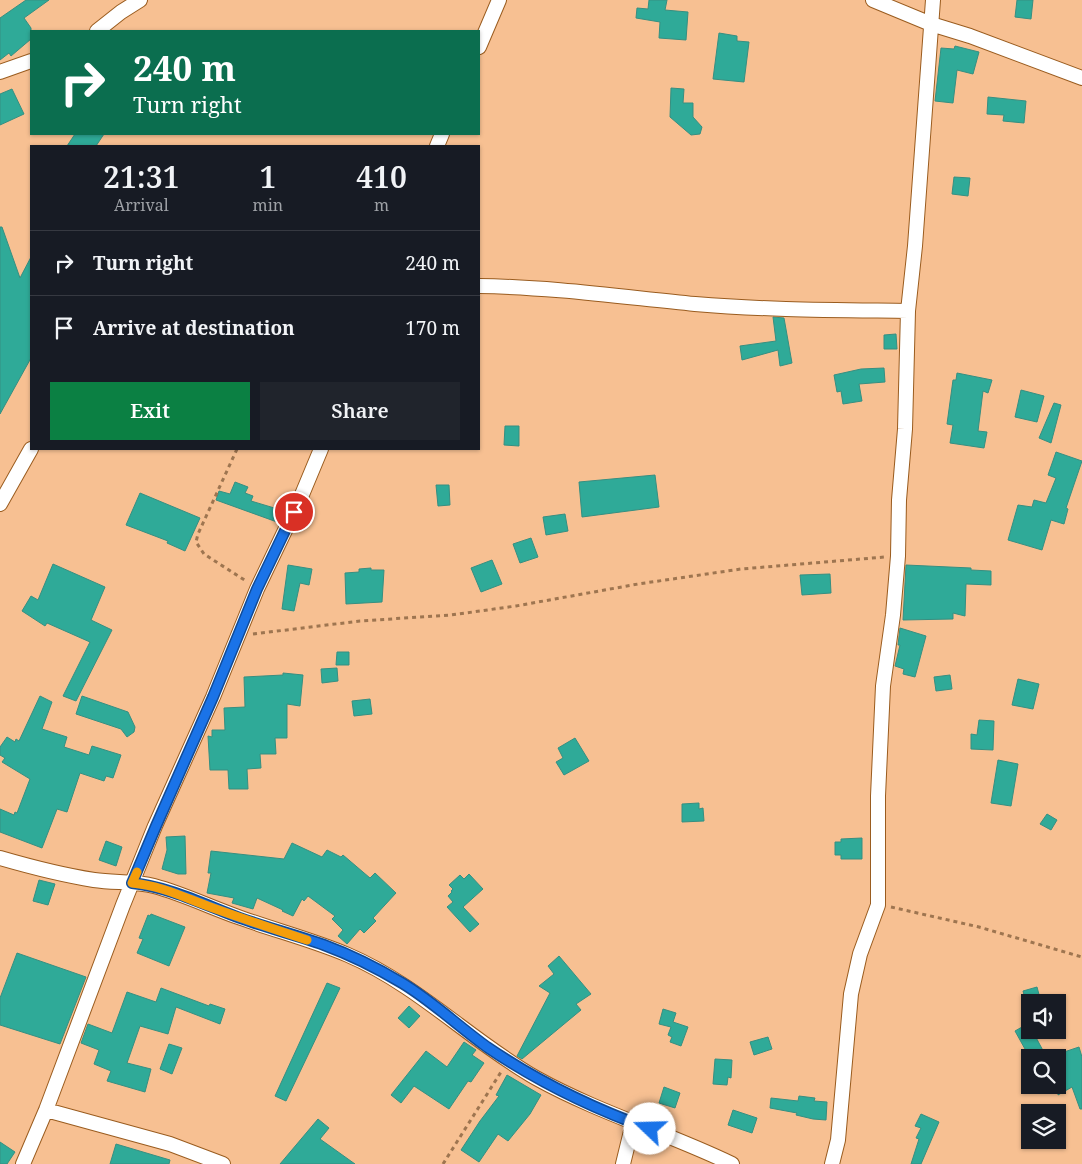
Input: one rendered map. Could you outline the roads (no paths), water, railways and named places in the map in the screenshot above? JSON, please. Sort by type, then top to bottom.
[{"type":"street","points":[[98,30],[140,0]]},
{"type":"street","points":[[480,45],[499,0]]},
{"type":"street","points":[[873,0],[931,24],[1082,78]]},
{"type":"street","points":[[832,1164],[838,1140],[851,994],[860,954],[878,905],[878,796],[883,686],[893,615],[898,556],[899,500],[905,429],[908,311],[915,246],[933,0]]},
{"type":"street","points":[[0,72],[30,60]]},
{"type":"street","points":[[480,286],[525,287],[696,304],[908,311]]},
{"type":"street","points":[[0,504],[30,450]]},
{"type":"street","points":[[23,1164],[46,1110],[132,883],[257,589],[301,497],[321,450]]},
{"type":"street","points":[[0,858],[35,868],[96,880],[152,885],[350,956],[404,984],[508,1061],[569,1095],[634,1123],[666,1134],[732,1164]]},
{"type":"street","points":[[46,1110],[170,1144],[223,1164]]},
{"type":"street","points":[[623,1164],[634,1123]]}]
